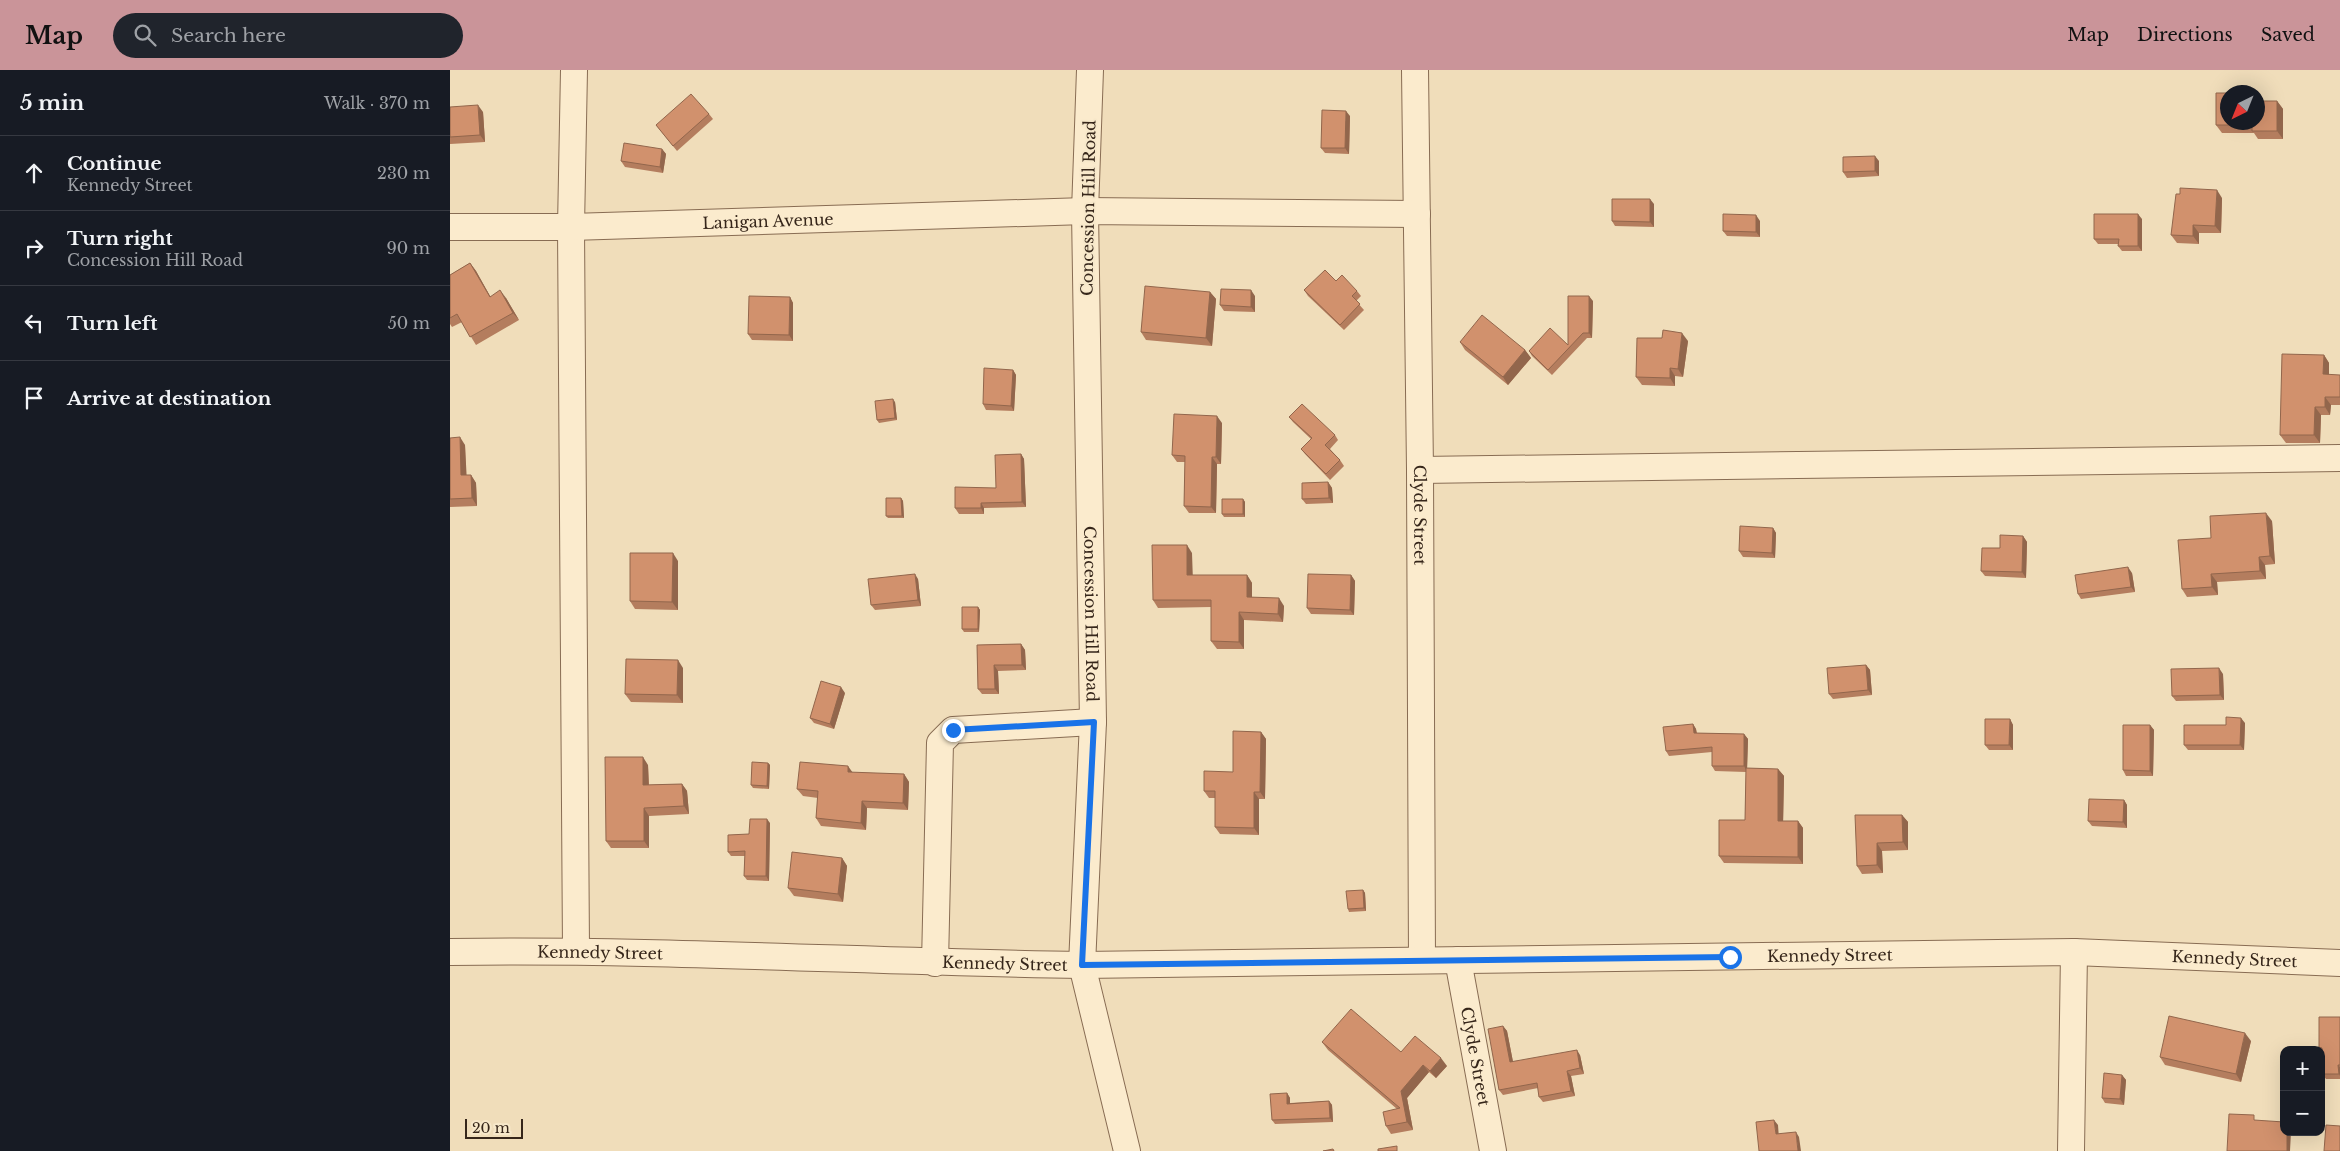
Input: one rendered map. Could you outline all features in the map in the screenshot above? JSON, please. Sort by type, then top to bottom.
[{"type":"street","points":[[574,70],[571,227],[576,950]]},
{"type":"street","name":"Concession Hill Road","points":[[1090,70],[1085,211],[1094,722],[1082,965],[1127,1151]]},
{"type":"street","name":"Clyde Street","points":[[1415,70],[1420,470],[1422,960]]},
{"type":"street","name":"Lanigan Avenue","points":[[450,227],[571,227],[1085,211],[1417,214]]},
{"type":"street","points":[[1420,470],[2340,458]]},
{"type":"street","points":[[936,963],[940,743],[953,730],[1094,722]]},
{"type":"street","name":"Kennedy Street","points":[[450,952],[576,950],[936,963],[1082,965],[2074,952],[2340,963]]},
{"type":"street","points":[[2071,1151],[2074,952]]},
{"type":"street","name":"Clyde Street","points":[[1458,960],[1493,1151]]},
{"type":"building","points":[[2216,93],[2220,93],[2220,125],[2216,125]]},
{"type":"building","points":[[691,94],[709,114],[673,146],[656,125]]},
{"type":"building","points":[[2265,101],[2277,101],[2277,131],[2252,131],[2265,130]]},
{"type":"building","points":[[478,105],[480,135],[450,137],[450,107]]},
{"type":"building","points":[[1322,110],[1346,111],[1345,148],[1321,148]]},
{"type":"building","points":[[624,143],[662,149],[660,167],[621,161]]},
{"type":"building","points":[[1875,156],[1875,171],[1843,172],[1843,157]]},
{"type":"building","points":[[2180,188],[2217,190],[2215,226],[2193,225],[2193,236],[2171,235],[2176,194],[2180,194]]},
{"type":"building","points":[[1612,199],[1650,199],[1650,222],[1612,221]]},
{"type":"building","points":[[1723,214],[1756,215],[1756,232],[1723,231]]},
{"type":"building","points":[[2094,214],[2138,214],[2138,246],[2118,246],[2119,239],[2094,239]]},
{"type":"building","points":[[470,263],[490,297],[500,290],[513,313],[470,337],[457,314],[450,318],[450,275]]},
{"type":"building","points":[[1325,270],[1336,281],[1342,275],[1357,291],[1352,296],[1360,304],[1340,325],[1304,290]]},
{"type":"building","points":[[1145,286],[1210,292],[1206,338],[1141,332]]},
{"type":"building","points":[[1221,289],[1251,290],[1251,307],[1220,305]]},
{"type":"building","points":[[749,296],[790,297],[789,335],[748,334]]},
{"type":"building","points":[[1568,296],[1589,296],[1589,333],[1583,333],[1548,370],[1529,351],[1550,328],[1568,345]]},
{"type":"building","points":[[1482,315],[1525,350],[1503,377],[1460,342]]},
{"type":"building","points":[[1663,330],[1682,333],[1678,369],[1670,368],[1670,378],[1636,377],[1637,338],[1662,338]]},
{"type":"building","points":[[2282,354],[2324,355],[2323,374],[2340,375],[2340,397],[2325,397],[2325,407],[2315,407],[2314,435],[2280,435]]},
{"type":"building","points":[[984,368],[1013,370],[1011,406],[983,404]]},
{"type":"building","points":[[893,399],[895,418],[877,420],[875,401]]},
{"type":"building","points":[[1302,404],[1335,435],[1325,445],[1340,460],[1326,474],[1301,449],[1312,438],[1289,417]]},
{"type":"building","points":[[1174,414],[1217,416],[1216,457],[1212,457],[1211,507],[1184,506],[1185,456],[1172,455]]},
{"type":"building","points":[[460,437],[461,475],[471,475],[472,498],[450,499],[450,438]]},
{"type":"building","points":[[1021,454],[1022,502],[981,503],[981,508],[955,508],[955,487],[996,488],[995,455]]},
{"type":"building","points":[[1328,482],[1329,498],[1302,499],[1302,483]]},
{"type":"building","points":[[886,498],[901,498],[902,516],[886,516]]},
{"type":"building","points":[[1222,499],[1243,499],[1243,514],[1222,514]]},
{"type":"building","points":[[2266,513],[2270,556],[2259,557],[2260,571],[2211,574],[2212,587],[2182,589],[2178,540],[2211,538],[2210,516]]},
{"type":"building","points":[[1740,526],[1773,528],[1772,553],[1739,551]]},
{"type":"building","points":[[2000,535],[2023,536],[2022,572],[1981,571],[1982,548],[2000,548]]},
{"type":"building","points":[[1152,545],[1187,545],[1187,575],[1247,575],[1247,597],[1279,598],[1278,614],[1239,612],[1239,642],[1211,641],[1211,600],[1153,600]]},
{"type":"building","points":[[630,553],[673,553],[672,602],[630,601]]},
{"type":"building","points":[[2128,567],[2131,587],[2078,594],[2075,575]]},
{"type":"building","points":[[915,574],[918,600],[871,605],[868,579]]},
{"type":"building","points":[[1308,574],[1351,575],[1350,610],[1307,608]]},
{"type":"building","points":[[962,607],[978,607],[978,629],[962,629]]},
{"type":"building","points":[[1021,644],[1022,665],[994,665],[995,689],[978,689],[977,645]]},
{"type":"building","points":[[626,659],[678,660],[677,695],[625,694]]},
{"type":"building","points":[[1866,665],[1868,690],[1829,694],[1827,668]]},
{"type":"building","points":[[2219,668],[2220,695],[2172,696],[2171,669]]},
{"type":"building","points":[[821,681],[841,687],[830,724],[810,718]]},
{"type":"building","points":[[2226,717],[2241,718],[2240,745],[2184,745],[2184,725],[2226,725]]},
{"type":"building","points":[[1985,719],[2010,719],[2009,745],[1985,745]]},
{"type":"building","points":[[1693,724],[1694,733],[1744,734],[1744,766],[1712,766],[1712,747],[1666,751],[1663,727]]},
{"type":"building","points":[[2123,725],[2150,725],[2150,771],[2123,770]]},
{"type":"building","points":[[1233,731],[1261,732],[1260,792],[1254,792],[1254,828],[1215,827],[1215,791],[1204,791],[1204,771],[1233,772]]},
{"type":"building","points":[[605,757],[643,757],[643,785],[682,784],[684,806],[644,808],[644,841],[606,841]]},
{"type":"building","points":[[752,762],[768,763],[767,786],[751,785]]},
{"type":"building","points":[[800,762],[848,766],[848,772],[904,774],[903,803],[862,801],[861,823],[816,818],[818,791],[797,789]]},
{"type":"building","points":[[1746,768],[1778,769],[1778,821],[1798,821],[1798,857],[1719,856],[1719,820],[1745,820]]},
{"type":"building","points":[[2089,799],[2124,800],[2123,822],[2088,821]]},
{"type":"building","points":[[1855,815],[1902,815],[1903,842],[1877,843],[1877,865],[1857,866]]},
{"type":"building","points":[[750,819],[767,819],[766,876],[744,876],[745,851],[728,852],[728,835],[749,834]]},
{"type":"building","points":[[792,852],[842,858],[838,894],[788,888]]},
{"type":"building","points":[[1363,890],[1364,908],[1348,909],[1346,891]]},
{"type":"building","points":[[1351,1009],[1401,1052],[1415,1036],[1441,1058],[1430,1071],[1423,1065],[1401,1091],[1407,1122],[1386,1126],[1383,1112],[1400,1108],[1322,1042]]},
{"type":"building","points":[[2169,1016],[2245,1033],[2236,1074],[2160,1057]]},
{"type":"building","points":[[2319,1017],[2340,1017],[2339,1074],[2325,1074],[2325,1046],[2319,1046]]},
{"type":"building","points":[[1503,1026],[1510,1062],[1577,1050],[1580,1068],[1567,1071],[1571,1091],[1539,1097],[1537,1083],[1499,1090],[1488,1029]]},
{"type":"building","points":[[2104,1073],[2122,1075],[2120,1099],[2102,1098]]},
{"type":"building","points":[[1287,1093],[1287,1104],[1329,1101],[1330,1118],[1272,1120],[1270,1094]]},
{"type":"building","points":[[2229,1114],[2254,1115],[2254,1120],[2280,1122],[2280,1136],[2287,1136],[2287,1151],[2227,1151]]},
{"type":"building","points":[[1774,1120],[1776,1134],[1796,1132],[1798,1151],[1759,1151],[1756,1122]]},
{"type":"building","points":[[2326,1125],[2340,1126],[2340,1151],[2324,1151]]},
{"type":"building","points":[[1397,1146],[1397,1151],[1378,1151],[1378,1149]]},
{"type":"route","points":[[953,730],[1094,722],[1082,965],[1730,957]]}]
